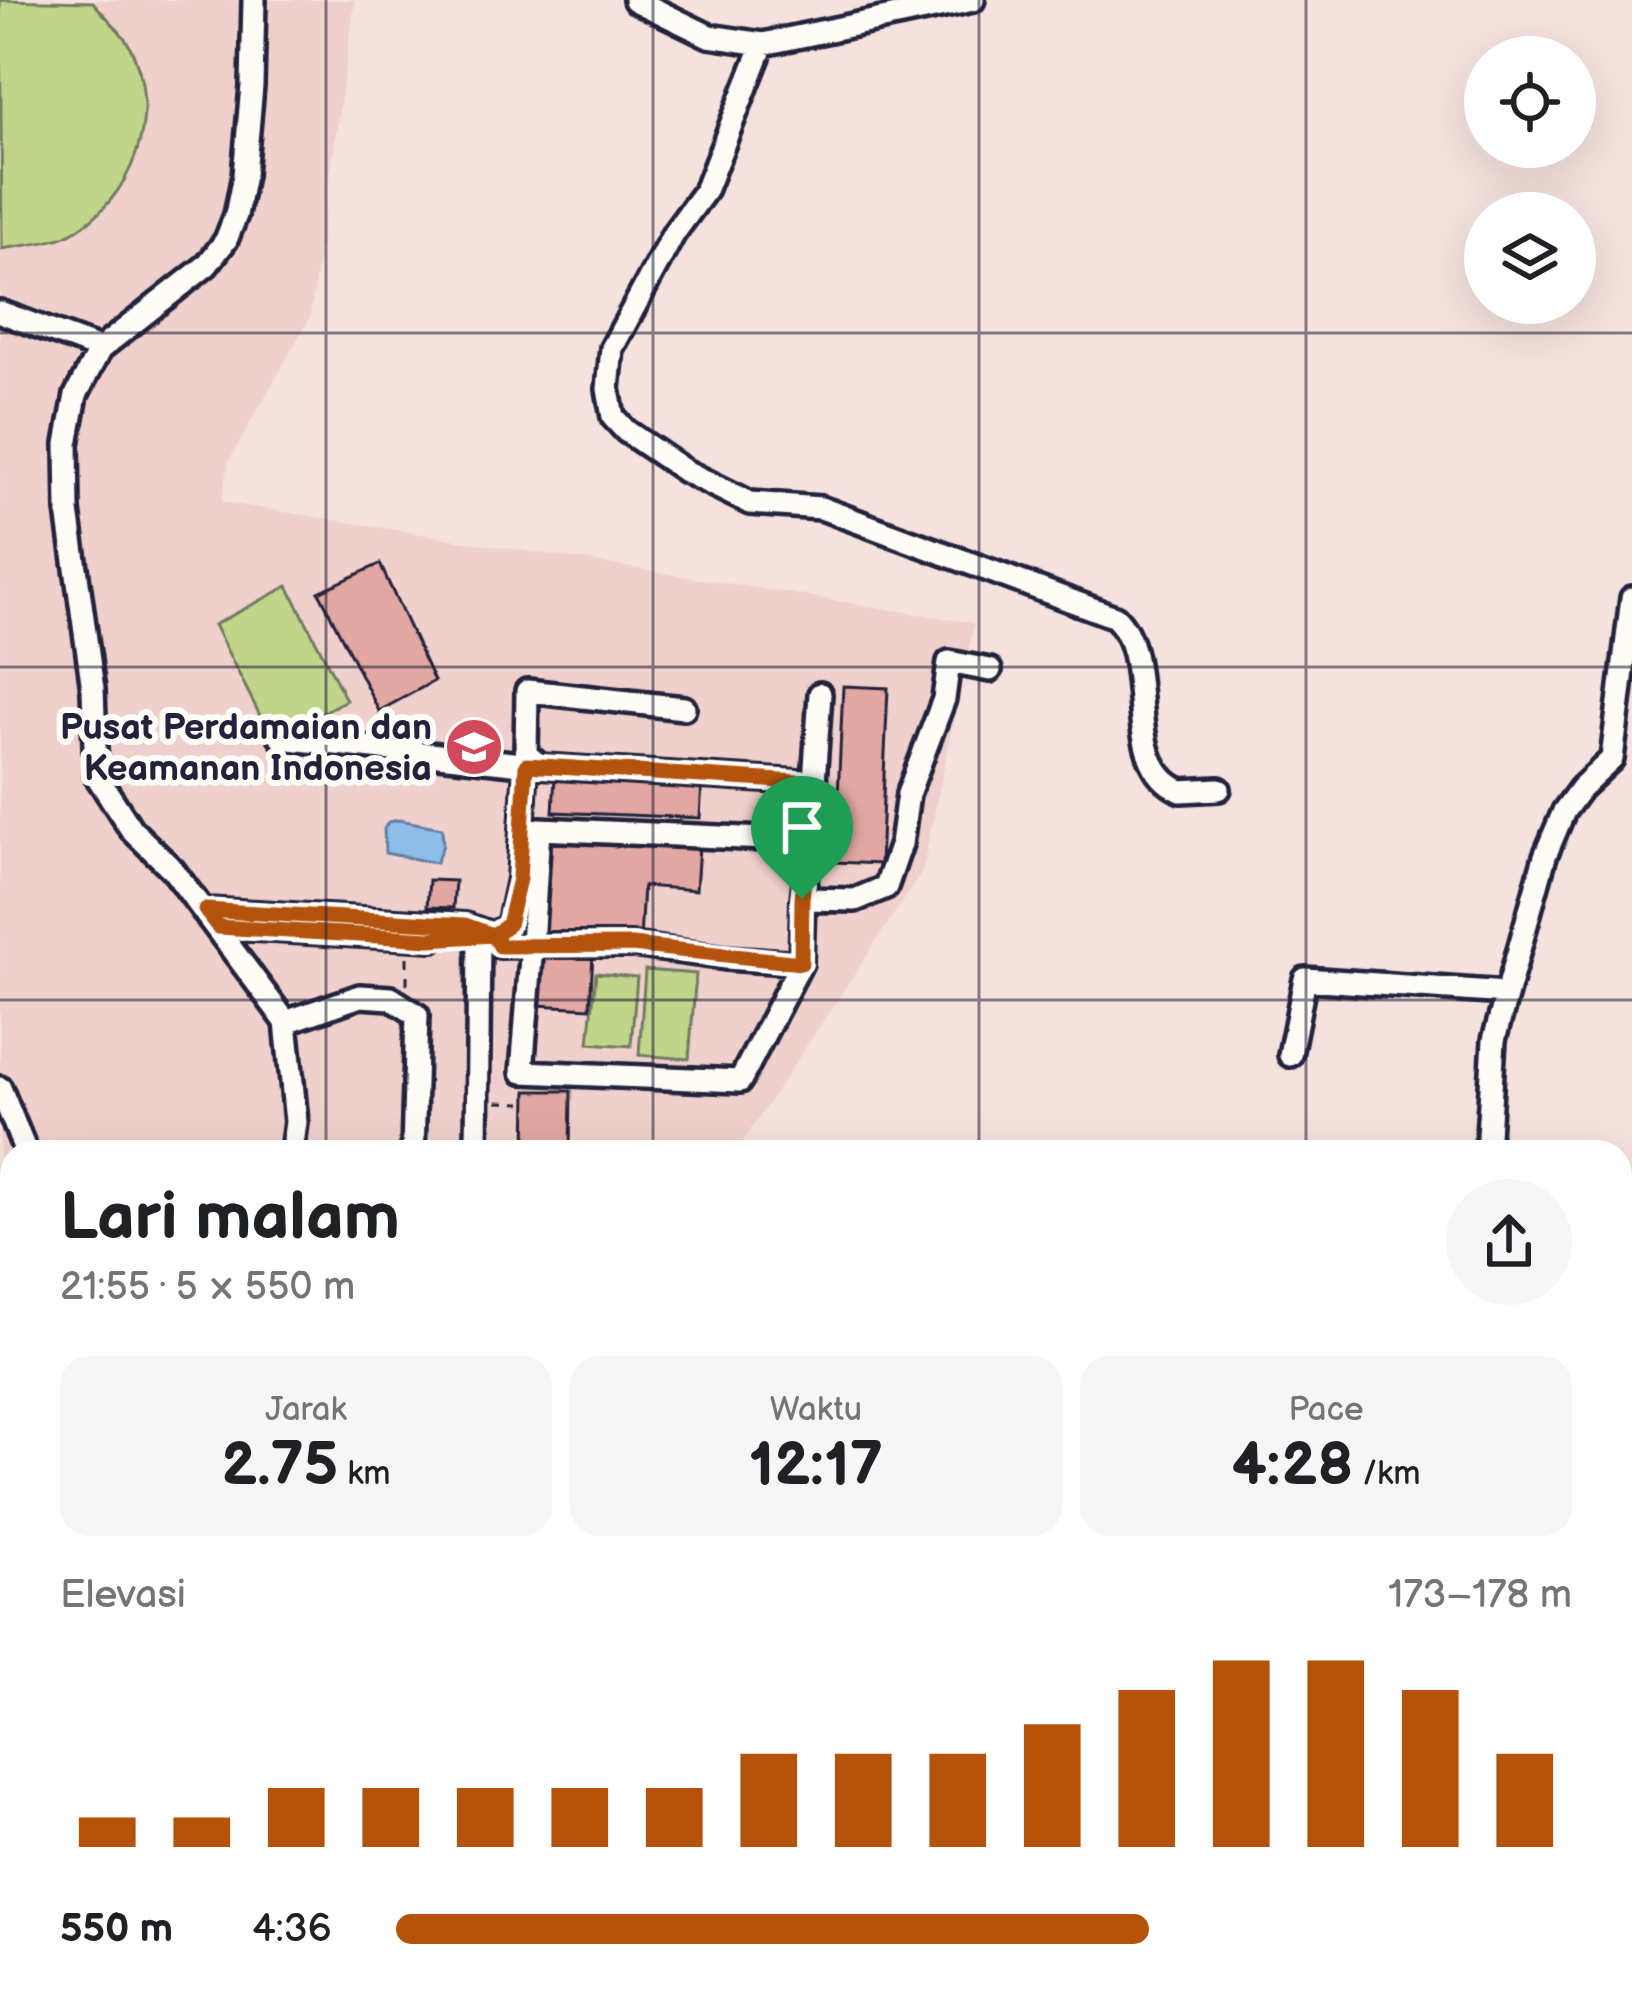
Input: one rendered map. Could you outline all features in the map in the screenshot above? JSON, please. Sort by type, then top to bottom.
[{"type":"street","points":[[254,0],[253,86],[244,175],[226,240],[207,265],[100,349],[76,395],[67,444],[68,512],[93,688],[96,775],[131,829],[172,870],[286,1022],[294,1140]]},
{"type":"street","points":[[635,0],[685,28],[763,44],[973,0]]},
{"type":"street","points":[[763,44],[705,191],[674,233],[612,348],[608,388],[614,417],[626,431],[685,471],[750,503],[821,508],[1115,617],[1135,646],[1144,738],[1163,777],[1181,791],[1219,789]]},
{"type":"street","points":[[0,312],[100,349]]},
{"type":"street","points":[[1487,1140],[1490,1071],[1506,993],[1556,828],[1581,788],[1612,759],[1632,598]]},
{"type":"street","points":[[802,899],[855,900],[886,886],[901,844],[908,794],[944,699],[949,662],[990,670]]},
{"type":"street","points":[[211,919],[407,938],[486,936],[508,925],[519,879],[533,765],[526,754],[527,691],[684,708]]},
{"type":"street","points":[[810,841],[539,829],[522,1072],[740,1081],[801,963],[802,899],[810,841],[820,694]]},
{"type":"street","points":[[281,738],[533,765],[814,783]]},
{"type":"street","points":[[211,919],[465,925],[500,946],[632,945],[801,963]]},
{"type":"street","points":[[477,1140],[486,936]]},
{"type":"street","points":[[1289,1054],[1305,979],[1506,993]]},
{"type":"street","points":[[286,1022],[360,996],[391,998],[417,1015],[413,1140]]},
{"type":"street","points":[[0,1088],[21,1140]]},
{"type":"path","points":[[406,1008],[407,938]]},
{"type":"path","points":[[477,1102],[522,1102]]},
{"type":"shaded area","name":"Pusat Perdamaian dan Keamanan Indonesia","points":[[0,0],[355,0],[310,317],[229,461],[222,502],[974,623],[922,872],[744,1140],[0,1140]]},
{"type":"green space","points":[[0,0],[93,2],[129,45],[144,99],[136,154],[109,202],[66,236],[2,249]]},
{"type":"green space","points":[[288,586],[346,700],[272,739],[214,625]]},
{"type":"green space","points":[[645,970],[696,974],[689,1059],[639,1055]]},
{"type":"green space","points":[[596,973],[637,977],[631,1046],[589,1043]]},
{"type":"water","points":[[388,822],[442,828],[443,845],[436,863],[385,853],[384,829]]},
{"type":"building","points":[[380,564],[434,681],[379,711],[319,592]]},
{"type":"building","points":[[843,686],[888,688],[880,864],[835,862]]},
{"type":"building","points":[[555,776],[702,782],[700,818],[553,812]]},
{"type":"building","points":[[549,837],[699,846],[696,890],[643,886],[640,940],[543,934]]},
{"type":"building","points":[[429,880],[455,881],[453,908],[427,907]]},
{"type":"building","points":[[540,951],[593,954],[590,1008],[537,1005]]},
{"type":"building","points":[[527,1091],[571,1091],[570,1140],[526,1140]]},
{"type":"place","name":"Pusat Perdamaian dan Keamanan Indonesia","points":[[474,747]]},
{"type":"route","points":[[802,899],[801,963],[632,945],[500,946],[493,935],[430,939],[218,927],[205,910],[465,925],[493,935],[508,925],[519,879],[526,765],[814,783],[802,899]]}]
